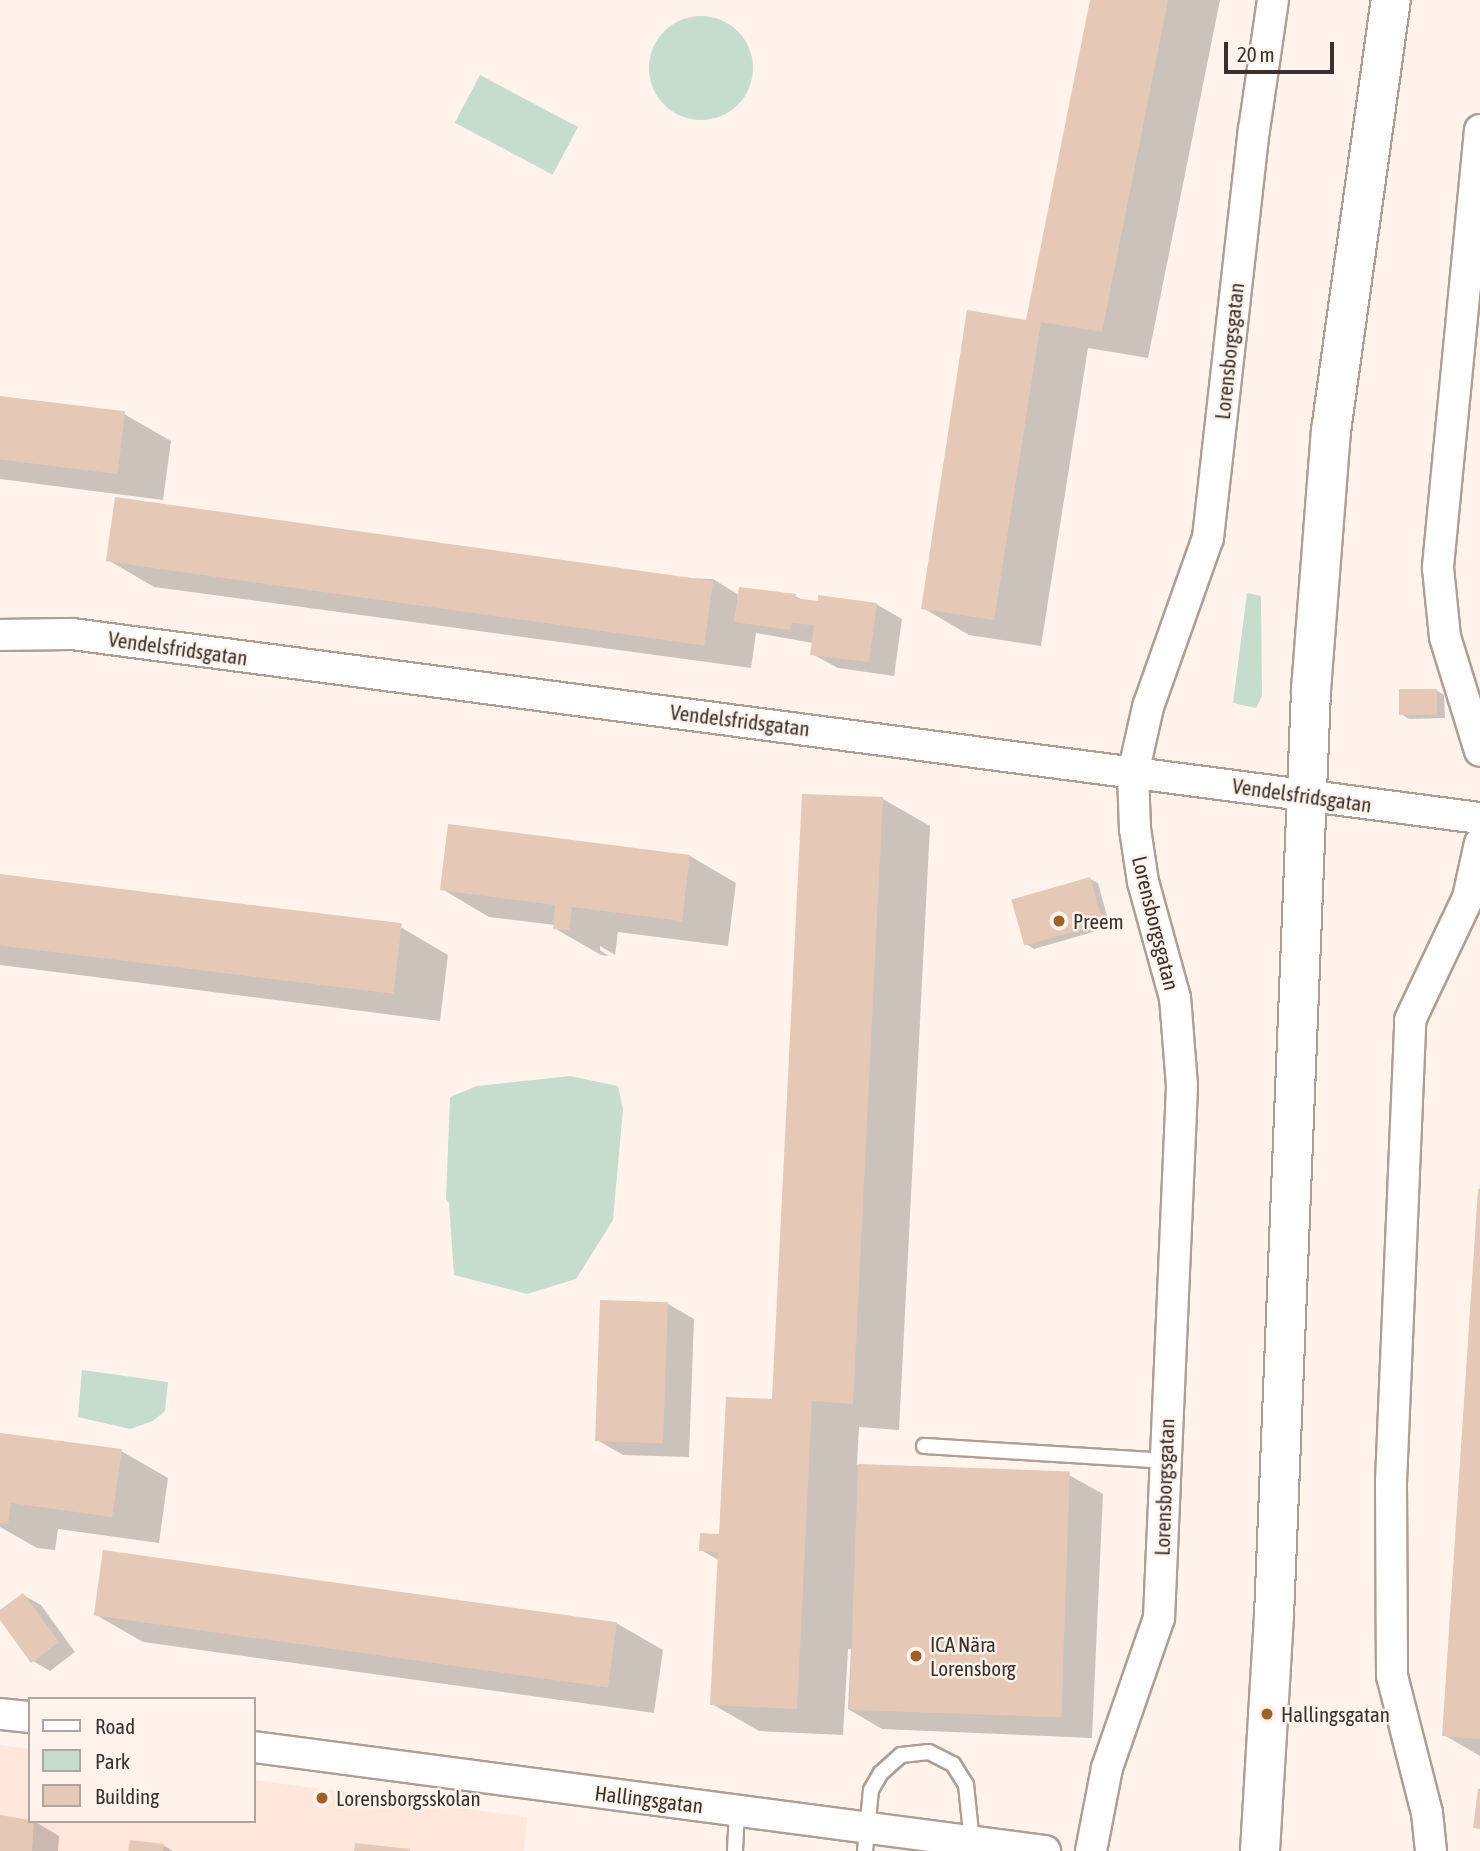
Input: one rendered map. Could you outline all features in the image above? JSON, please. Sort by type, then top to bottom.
[{"type":"main road","points":[[1260,1851],[1274,1616],[1311,690],[1331,431],[1389,4]]},
{"type":"street","name":"Lorensborgsgatan","points":[[1091,1851],[1107,1768],[1159,1618],[1182,1086],[1175,998],[1143,883],[1135,829],[1133,774],[1148,706],[1208,538],[1254,130],[1273,0]]},
{"type":"street","points":[[1480,130],[1438,568],[1445,637],[1480,751]]},
{"type":"street","name":"Vendelsfridsgatan","points":[[0,635],[86,635],[1480,818]]},
{"type":"street","points":[[1431,1851],[1427,1813],[1392,1676],[1391,1482],[1410,1020],[1468,898],[1480,843]]},
{"type":"street","points":[[0,1714],[28,1717]]},
{"type":"street","name":"Hallingsgatan","points":[[256,1747],[737,1810],[866,1839],[972,1842],[1045,1851]]},
{"type":"lane","points":[[924,1446],[1166,1461]]},
{"type":"lane","points":[[866,1839],[871,1790],[881,1773],[901,1755],[929,1752],[953,1764],[966,1785],[972,1842]]},
{"type":"lane","points":[[735,1851],[737,1810]]},
{"type":"shaded area","name":"Lorensborgsskolan","points":[[0,1745],[28,1749],[28,1823],[256,1823],[256,1780],[527,1817],[524,1851],[0,1851]]},
{"type":"green space","points":[[701,16],[721,20],[738,31],[749,48],[753,68],[749,88],[738,105],[721,116],[701,120],[681,116],[664,105],[653,88],[649,68],[653,48],[664,31],[681,20]]},
{"type":"green space","points":[[480,75],[578,127],[553,175],[455,123]]},
{"type":"green space","points":[[1247,593],[1261,596],[1262,696],[1256,708],[1233,703]]},
{"type":"green space","points":[[570,1076],[618,1086],[623,1109],[613,1220],[576,1279],[527,1294],[454,1275],[449,1203],[446,1199],[450,1097],[477,1086]]},
{"type":"green space","points":[[82,1370],[168,1382],[165,1411],[153,1421],[130,1429],[78,1417]]},
{"type":"building","points":[[1090,0],[1168,0],[1102,332],[1041,322],[994,620],[921,609],[967,310],[1026,320]]},
{"type":"building","points":[[0,396],[125,411],[117,474],[0,459]]},
{"type":"building","points":[[115,497],[713,581],[704,645],[106,561]]},
{"type":"building","points":[[739,587],[796,594],[795,598],[818,601],[818,595],[877,603],[869,662],[810,655],[814,625],[792,623],[791,630],[734,622]]},
{"type":"building","points":[[1399,689],[1437,689],[1437,715],[1399,715]]},
{"type":"building","points":[[802,794],[883,797],[853,1404],[812,1401],[797,1709],[710,1705],[718,1552],[699,1551],[700,1533],[719,1534],[726,1397],[772,1399]]},
{"type":"building","points":[[448,824],[690,855],[682,921],[572,907],[569,930],[553,929],[555,905],[440,890]]},
{"type":"building","points":[[0,874],[402,923],[393,994],[0,946]]},
{"type":"building","points":[[1090,877],[1103,923],[1024,946],[1011,900]]},
{"type":"building","points":[[1480,1189],[1480,1739],[1442,1736]]},
{"type":"building","points":[[600,1300],[668,1302],[663,1443],[595,1441]]},
{"type":"building","points":[[0,1433],[122,1449],[112,1517],[11,1503],[8,1524],[0,1523]]},
{"type":"building","points":[[858,1464],[1070,1471],[1061,1717],[849,1710]]},
{"type":"building","points":[[103,1550],[617,1622],[608,1688],[94,1615]]},
{"type":"building","points":[[23,1593],[59,1642],[31,1663],[0,1620],[0,1610]]},
{"type":"building","points":[[1480,1789],[1480,1829],[1473,1828]]},
{"type":"building","points":[[0,1815],[34,1823],[32,1851],[0,1851]]},
{"type":"building","points":[[130,1840],[164,1844],[163,1851],[128,1851]]},
{"type":"building","points":[[355,1843],[410,1849],[410,1851],[354,1851]]},
{"type":"place","name":"Preem","points":[[1059,921]]},
{"type":"place","name":"ICA Nära Lorensborg","points":[[916,1656]]},
{"type":"place","name":"Hallingsgatan","points":[[1267,1714]]},
{"type":"place","name":"Lorensborgsskolan","points":[[322,1798]]}]
